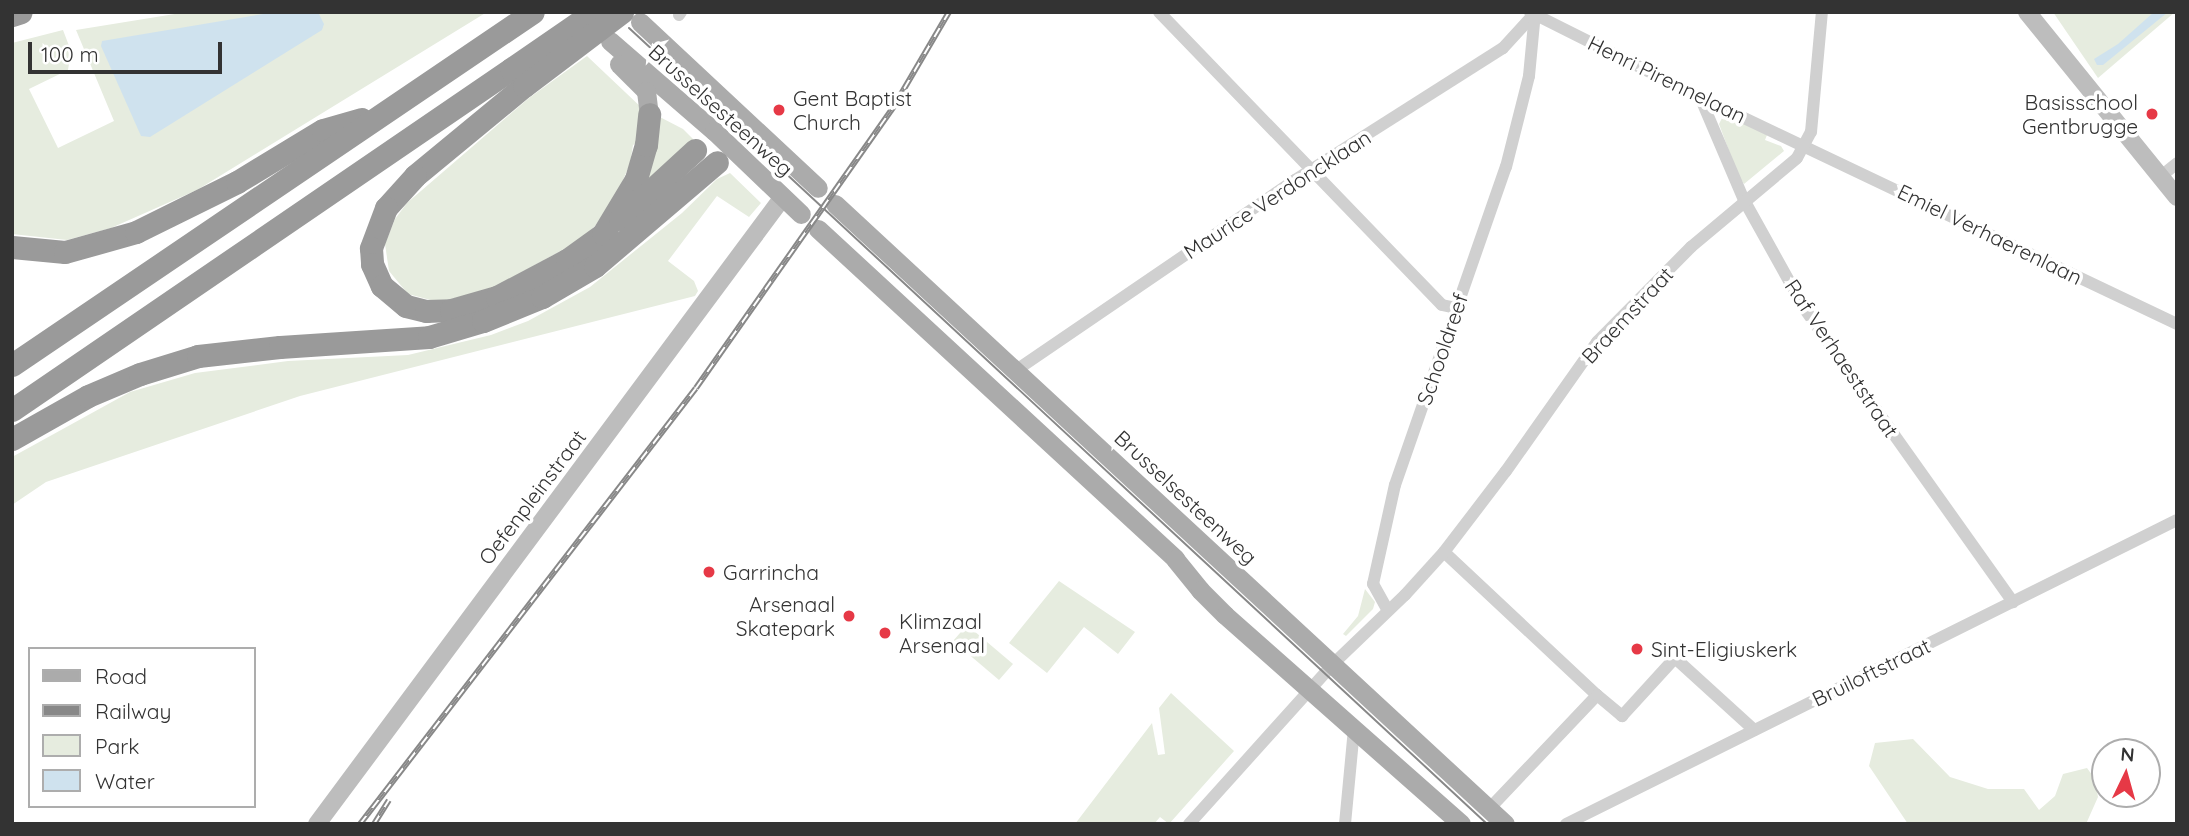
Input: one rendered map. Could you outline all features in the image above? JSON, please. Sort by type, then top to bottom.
[{"type":"highway","points":[[12,15],[21,12]]},
{"type":"highway","points":[[12,365],[533,12]]},
{"type":"highway","points":[[594,12],[517,78],[415,176],[386,208],[371,248],[372,264],[382,286],[406,306],[426,311],[451,310],[498,297],[567,260],[604,234],[695,150]]},
{"type":"highway","points":[[12,410],[517,78],[631,17]]},
{"type":"highway","points":[[12,247],[65,251],[136,232],[237,182],[323,130],[381,114]]},
{"type":"highway","points":[[604,234],[636,180],[646,145],[649,114]]},
{"type":"highway","points":[[12,439],[89,396],[140,374],[198,356],[267,348],[429,337],[483,321],[542,297],[595,265],[724,155]]},
{"type":"main road","name":"Brusselsesteenweg","points":[[631,17],[818,188]]},
{"type":"main road","name":"Brusselsesteenweg","points":[[649,114],[646,91],[616,61],[610,41],[714,131],[724,155],[783,197],[801,214]]},
{"type":"main road","points":[[695,150],[735,113],[739,131],[724,155]]},
{"type":"main road","name":"Brusselsesteenweg","points":[[835,204],[1505,824]]},
{"type":"main road","points":[[818,229],[1175,559],[1200,590],[1308,690],[1461,824]]},
{"type":"street","points":[[1159,12],[1442,305],[1456,308]]},
{"type":"street","name":"Braemstraat","points":[[1387,609],[1405,595],[1444,552],[1506,471],[1597,342],[1665,272],[1744,200],[1797,158],[1811,132],[1822,12]]},
{"type":"street","points":[[2028,12],[2177,197]]},
{"type":"street","name":"Maurice Verdoncklaan","points":[[1015,370],[1310,170],[1503,48],[1533,13]]},
{"type":"street","name":"Henri Pirennelaan","points":[[1533,13],[1700,97],[1804,144]]},
{"type":"street","name":"Schooldreef","points":[[1387,609],[1373,584],[1395,485],[1506,167],[1529,76],[1533,13]]},
{"type":"street","name":"Raf Verhaeststraat","points":[[1700,97],[1744,200],[1804,309],[2013,603]]},
{"type":"street","name":"Emiel Verhaerenlaan","points":[[1804,144],[2177,324]]},
{"type":"street","points":[[2160,177],[2177,163]]},
{"type":"street","name":"Oefenpleinstraat","points":[[317,824],[783,197]]},
{"type":"street","name":"Bruiloftstraat","points":[[1566,824],[2177,520]]},
{"type":"street","points":[[1444,552],[1622,716],[1675,658],[1754,730]]},
{"type":"street","points":[[1189,824],[1308,690],[1387,609]]},
{"type":"street","points":[[1489,809],[1597,695]]},
{"type":"street","points":[[1345,824],[1354,728]]},
{"type":"green space","points":[[187,12],[487,12],[197,190],[111,228],[67,240],[12,234],[12,43],[63,30],[71,51],[68,70],[29,89],[58,148],[114,121],[76,30]]},
{"type":"green space","points":[[2053,12],[2175,12],[2098,78]]},
{"type":"green space","points":[[587,56],[644,110],[642,140],[633,145],[630,164],[616,196],[595,226],[579,241],[489,290],[438,302],[408,294],[389,271],[385,244],[395,219],[407,203],[529,98]]},
{"type":"green space","points":[[1724,114],[1767,135],[1765,140],[1781,146],[1784,151],[1744,184],[1719,124]]},
{"type":"green space","points":[[656,115],[683,129],[695,141],[636,199]]},
{"type":"green space","points":[[730,173],[761,203],[749,217],[717,196],[668,261],[694,281],[698,291],[695,296],[300,396],[46,482],[12,505],[12,457],[130,392],[195,373],[288,361],[408,355],[491,335],[528,321],[590,287],[682,213],[717,179]]},
{"type":"green space","points":[[1059,581],[1135,632],[1118,654],[1084,627],[1047,673],[1009,643]]},
{"type":"green space","points":[[1365,589],[1375,602],[1373,609],[1346,636],[1343,634],[1358,616]]},
{"type":"green space","points":[[967,625],[1013,664],[999,680],[953,641]]},
{"type":"green space","points":[[1171,693],[1234,751],[1169,824],[1160,817],[1154,824],[1075,824],[1152,723],[1158,755],[1165,754],[1159,708]]},
{"type":"green space","points":[[1913,739],[1950,777],[1988,789],[2024,789],[2039,810],[2055,796],[2063,774],[2087,768],[2091,774],[2091,808],[2093,808],[2086,824],[1908,824],[1869,766],[1875,743]]},
{"type":"water","points":[[275,12],[318,12],[324,24],[322,30],[150,137],[141,136],[101,46],[102,41]]},
{"type":"water","points":[[2154,12],[2168,12],[2103,65],[2097,65],[2094,59],[2118,44]]},
{"type":"tram line","points":[[629,28],[1487,824]]},
{"type":"railway","points":[[360,824],[696,388],[894,106],[949,12]]},
{"type":"railway","points":[[374,824],[389,800]]},
{"type":"place","name":"Gent Baptist Church","points":[[779,110]]},
{"type":"place","name":"Basisschool Gentbrugge","points":[[2152,114]]},
{"type":"place","name":"Garrincha","points":[[709,572]]},
{"type":"place","name":"Arsenaal Skatepark","points":[[849,616]]},
{"type":"place","name":"Klimzaal Arsenaal","points":[[885,633]]},
{"type":"place","name":"Sint-Eligiuskerk","points":[[1637,649]]}]
